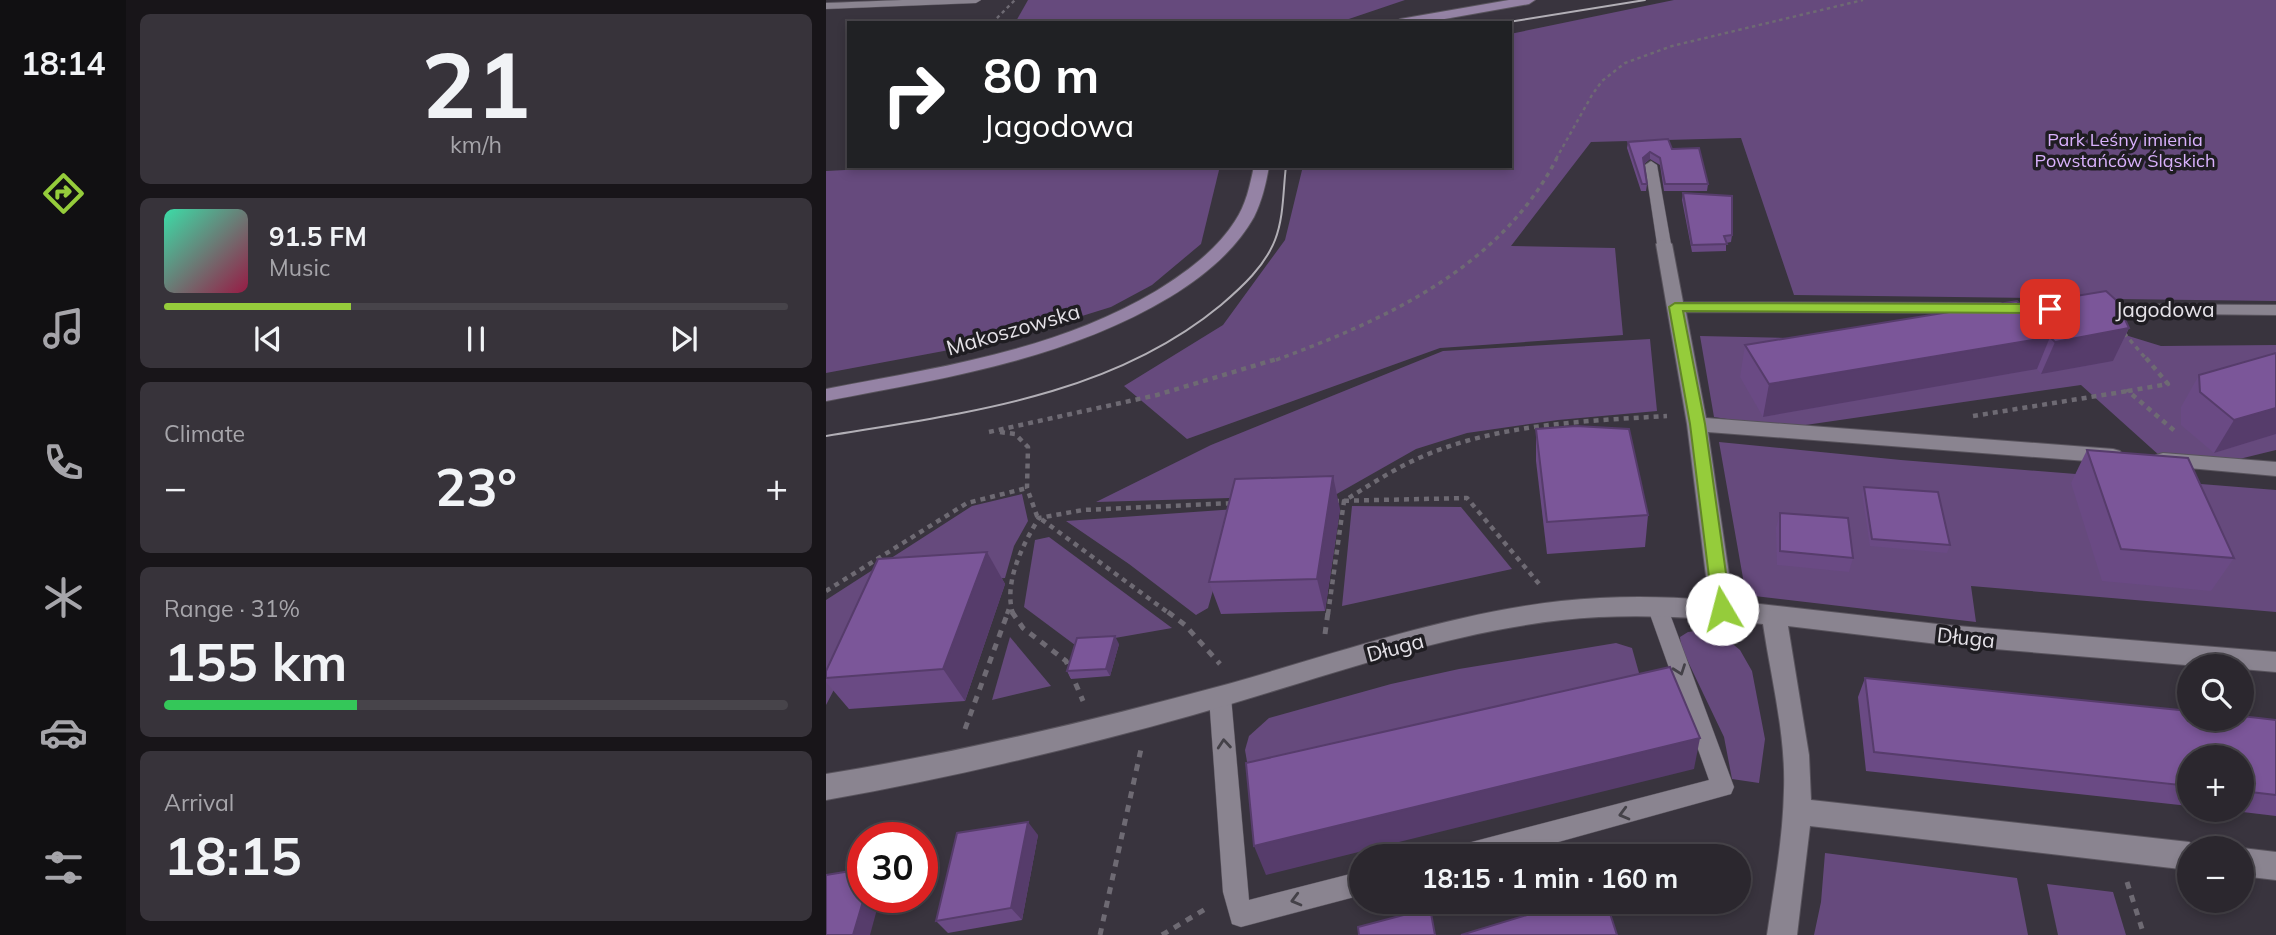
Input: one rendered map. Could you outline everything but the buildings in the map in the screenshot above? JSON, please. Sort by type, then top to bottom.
[{"type":"main road","points":[[1410,21],[1511,1],[1529,0]]},
{"type":"main road","name":"Makoszowska","points":[[826,395],[994,362],[1053,346],[1102,327],[1158,298],[1202,268],[1230,240],[1245,220],[1262,168]]},
{"type":"street","points":[[1664,244],[1696,419],[1722,609]]},
{"type":"street","points":[[1675,307],[2020,309]]},
{"type":"street","name":"Jagodowa","points":[[2076,309],[2276,310]]},
{"type":"street","points":[[1696,419],[2276,469]]},
{"type":"street","name":"Długa","points":[[826,787],[952,766],[1147,718],[1461,629],[1562,611],[1657,606],[1722,609],[1774,617],[1990,639],[2276,662]]},
{"type":"street","points":[[1774,617],[1796,755],[1798,812],[1782,935]]},
{"type":"street","points":[[1798,812],[2177,855]]},
{"type":"street","points":[[2254,863],[2276,866]]},
{"type":"lane","points":[[826,6],[976,0]]},
{"type":"lane","points":[[1651,165],[1664,244]]},
{"type":"lane","points":[[1509,844],[1723,787],[1657,606]]},
{"type":"lane","points":[[1231,694],[1235,892],[1241,915],[1349,886]]},
{"type":"path","points":[[994,21],[1014,0]]},
{"type":"path","points":[[1231,694],[1185,625],[1039,518],[1027,488],[1028,447],[1015,434],[989,432],[1116,405],[1259,367],[1344,332],[1426,293],[1487,250],[1535,195],[1598,87],[1613,71],[1633,59],[1666,48],[1863,0]]},
{"type":"path","points":[[1969,417],[2168,384],[2103,309]]},
{"type":"path","points":[[2128,391],[2213,465]]},
{"type":"path","points":[[1344,500],[1425,455],[1477,438],[1541,427],[1696,419]]},
{"type":"path","points":[[826,592],[967,503],[1027,488]]},
{"type":"path","points":[[1331,501],[1466,498],[1562,611]]},
{"type":"path","points":[[1320,668],[1344,500]]},
{"type":"path","points":[[952,766],[1010,604],[1028,534],[1039,518],[1083,509],[1238,503]]},
{"type":"path","points":[[1010,604],[1012,614],[1033,637],[1063,657],[1097,731]]},
{"type":"path","points":[[1100,935],[1147,718]]},
{"type":"path","points":[[2117,848],[2144,935]]},
{"type":"path","points":[[1162,935],[1235,892]]},
{"type":"green space","points":[[1028,0],[1405,0],[1343,21],[1016,21]]},
{"type":"green space","name":"Park Leśny imienia Powstańców Śląskich","points":[[1674,0],[2276,0],[2276,301],[1794,295],[1741,138],[1591,142],[1511,246],[1615,248],[1623,335],[1440,348],[1187,439],[1124,386],[1223,325],[1285,240],[1303,168],[1512,168],[1512,34]]},
{"type":"green space","points":[[883,168],[1220,168],[1201,244],[1152,285],[1111,307],[1008,339],[826,373],[826,171]]},
{"type":"green space","points":[[2109,330],[2161,346],[2276,345],[2276,450],[2227,462],[2160,456],[2081,385],[1785,428],[1714,417],[1700,336],[1921,341]]},
{"type":"green space","points":[[1650,339],[1657,411],[1558,420],[1467,433],[1416,449],[1335,495],[1096,502],[1211,445],[1443,351]]},
{"type":"green space","points":[[1719,442],[1901,460],[2276,490],[2276,612],[1971,586],[1976,622],[1746,595]]},
{"type":"green space","points":[[1022,494],[1028,521],[1014,546],[1005,578],[887,588],[826,705],[826,600],[972,506]]},
{"type":"green space","points":[[1352,506],[1461,507],[1512,569],[1342,606]]},
{"type":"green space","points":[[1236,509],[1208,608],[1196,615],[1066,521]]},
{"type":"green space","points":[[1049,537],[1172,628],[1075,645],[1024,607],[1035,540]]},
{"type":"green space","points":[[1702,630],[1723,636],[1740,650],[1752,671],[1765,739],[1759,783],[1732,779],[1724,737],[1681,647],[1680,637],[1688,632]]},
{"type":"green space","points":[[1010,637],[1051,686],[992,700]]},
{"type":"green space","points":[[1616,643],[1632,648],[1646,698],[1251,785],[1245,750],[1249,736],[1269,718],[1391,684],[1459,669]]},
{"type":"green space","points":[[1825,853],[2017,878],[2028,935],[1814,935],[1821,902]]},
{"type":"green space","points":[[2047,884],[2113,892],[2126,935],[2058,935]]},
{"type":"tram line","points":[[1512,21],[1645,0]]},
{"type":"tram line","points":[[826,436],[930,419],[1034,396],[1084,381],[1132,361],[1178,336],[1229,298],[1252,276],[1271,250],[1280,222],[1286,168]]},
{"type":"route","points":[[1722,609],[1697,424],[1675,307],[2050,309]]}]
